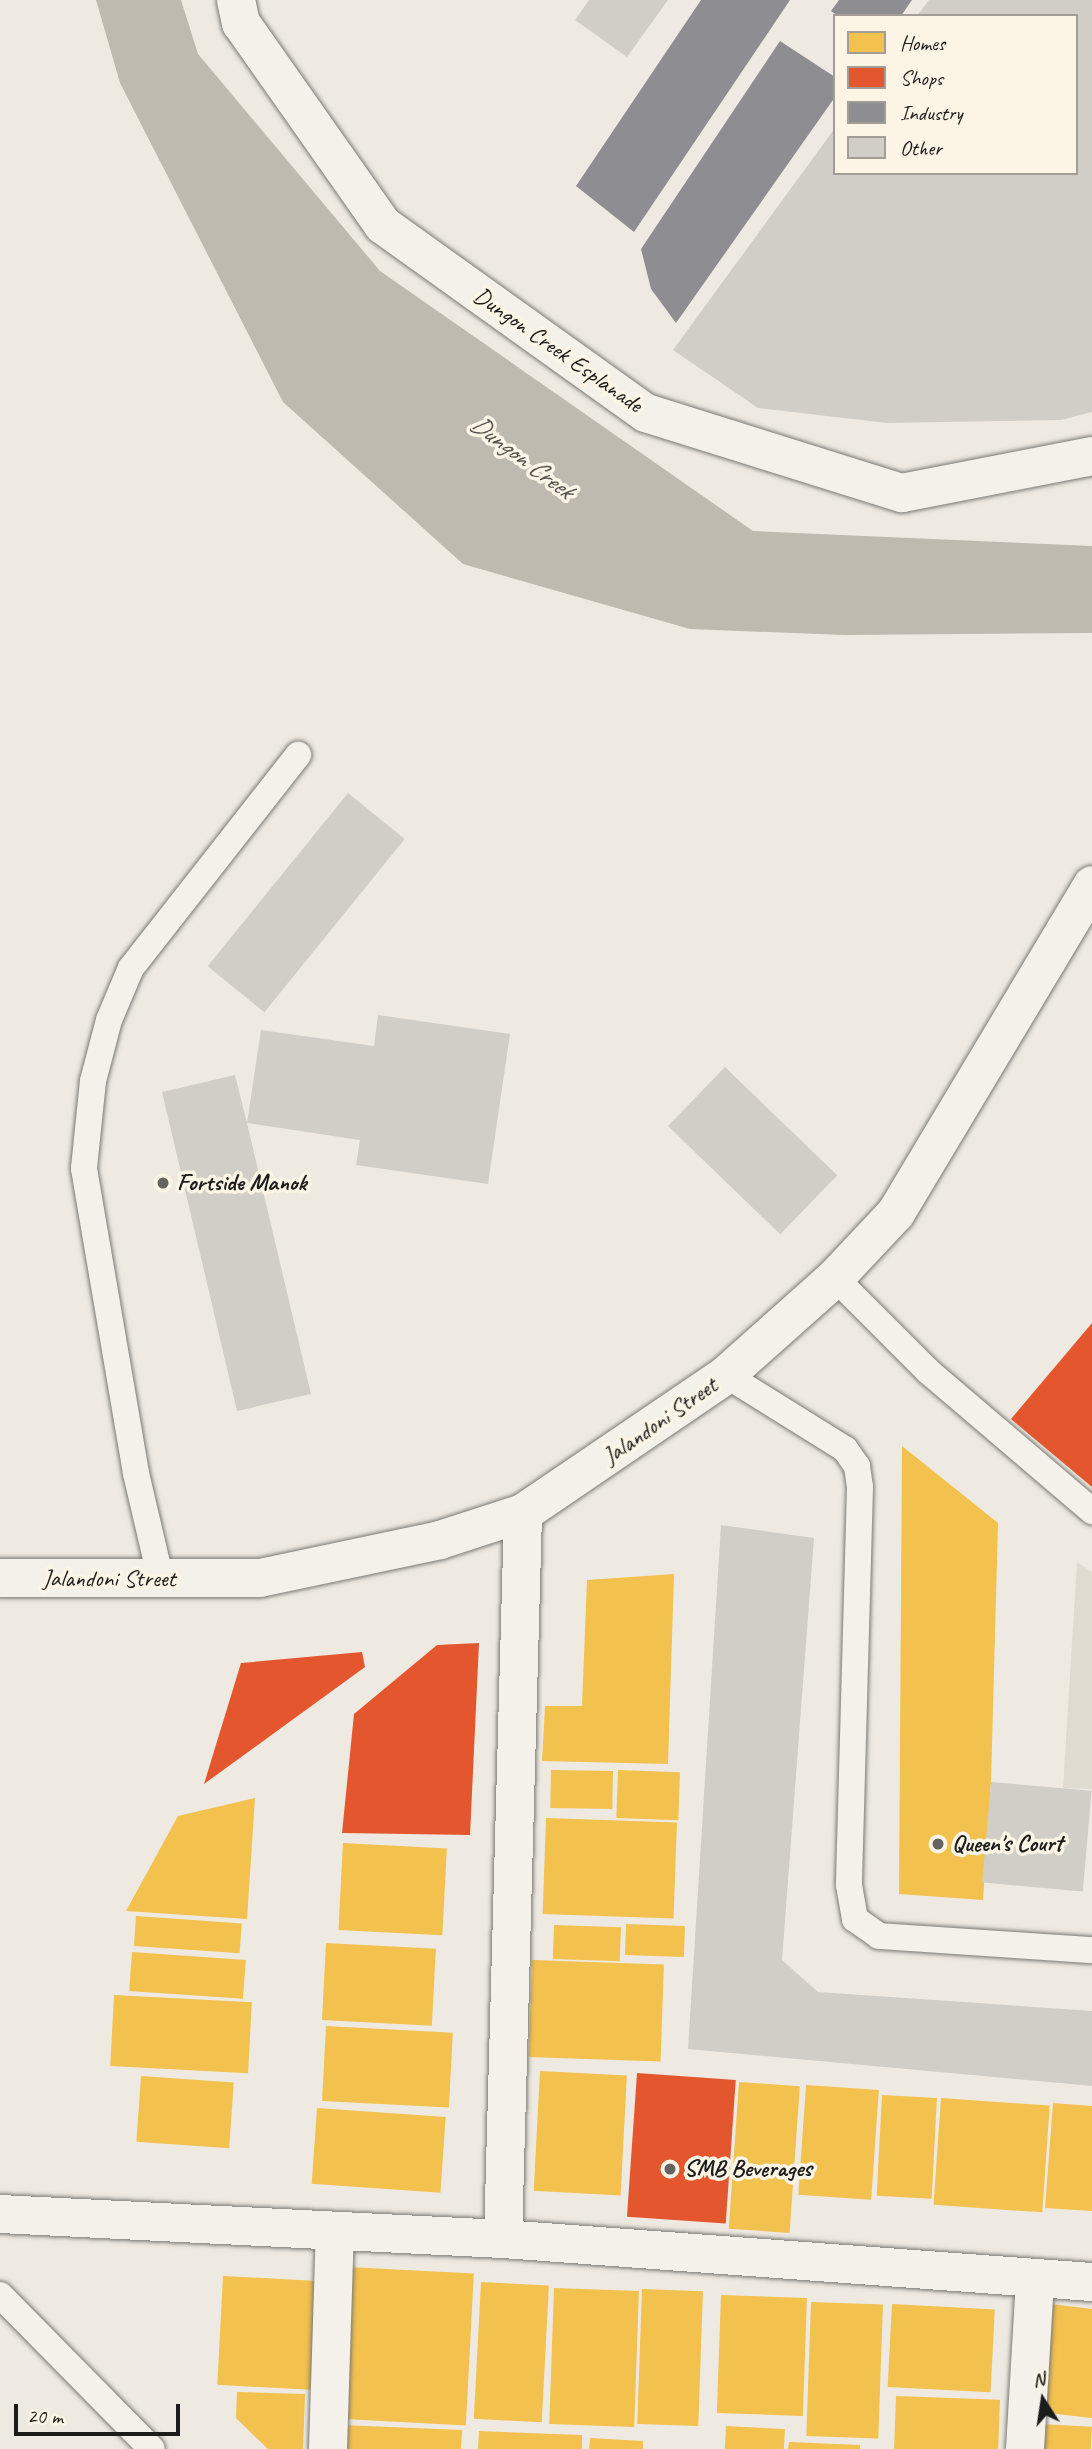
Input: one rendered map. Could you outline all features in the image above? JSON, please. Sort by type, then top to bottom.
[{"type":"street","name":"Dungon Creek Esplanade","points":[[236,0],[241,23],[383,225],[646,413],[902,493],[1092,456]]},
{"type":"street","name":"Jalandoni Street","points":[[0,1578],[260,1578],[440,1540],[523,1513],[726,1375],[835,1278],[896,1213],[1092,886]]},
{"type":"street","points":[[503,2239],[523,1513]]},
{"type":"street","points":[[0,2214],[503,2239],[1035,2280],[1092,2282]]},
{"type":"street","points":[[328,2449],[335,2232]]},
{"type":"street","points":[[1026,2449],[1035,2280]]},
{"type":"lane","points":[[161,1580],[136,1473],[84,1168],[93,1081],[109,1020],[131,968],[298,755]]},
{"type":"lane","points":[[835,1278],[928,1371],[1092,1511]]},
{"type":"lane","points":[[726,1375],[845,1449],[857,1466],[860,1487],[849,1885],[855,1919],[879,1936],[1092,1950]]},
{"type":"lane","points":[[0,2295],[152,2449]]},
{"type":"shaded area","points":[[1077,1562],[1092,1572],[1092,1789],[1063,1788]]},
{"type":"water","name":"Dungon Creek","points":[[96,0],[181,0],[198,54],[380,271],[753,531],[1092,546],[1092,633],[844,635],[690,629],[463,564],[283,402],[120,83]]},
{"type":"building: Homes","points":[[902,1446],[998,1523],[991,1782],[983,1900],[899,1894]]},
{"type":"building: Homes","points":[[674,1574],[668,1764],[542,1761],[545,1706],[582,1706],[587,1580]]},
{"type":"building: Homes","points":[[551,1770],[613,1771],[612,1809],[550,1808]]},
{"type":"building: Homes","points":[[618,1770],[680,1772],[678,1820],[616,1818]]},
{"type":"building: Homes","points":[[255,1798],[247,1919],[126,1911],[178,1816]]},
{"type":"building: Homes","points":[[546,1818],[677,1823],[674,1919],[543,1914]]},
{"type":"building: Homes","points":[[343,1843],[447,1848],[442,1935],[338,1930]]},
{"type":"building: Homes","points":[[136,1916],[242,1923],[240,1953],[134,1946]]},
{"type":"building: Homes","points":[[626,1924],[685,1926],[684,1957],[625,1955]]},
{"type":"building: Homes","points":[[554,1925],[621,1927],[620,1961],[553,1959]]},
{"type":"building: Homes","points":[[326,1943],[436,1949],[432,2026],[322,2020]]},
{"type":"building: Homes","points":[[132,1952],[246,1960],[243,1999],[129,1991]]},
{"type":"building: Homes","points":[[532,1960],[664,1965],[661,2062],[529,2057]]},
{"type":"building: Homes","points":[[114,1995],[252,2002],[248,2073],[110,2066]]},
{"type":"building: Homes","points":[[326,2026],[453,2033],[449,2108],[322,2101]]},
{"type":"building: Homes","points":[[540,2071],[627,2076],[621,2195],[534,2191]]},
{"type":"building: Homes","points":[[141,2076],[234,2082],[229,2148],[136,2142]]},
{"type":"building: Homes","points":[[739,2082],[800,2086],[790,2233],[729,2229]]},
{"type":"building: Homes","points":[[806,2085],[879,2090],[871,2200],[798,2195]]},
{"type":"building: Homes","points":[[882,2095],[937,2098],[932,2199],[877,2196]]},
{"type":"building: Homes","points":[[941,2098],[1050,2106],[1042,2212],[934,2205]]},
{"type":"building: Homes","points":[[1053,2103],[1092,2106],[1092,2211],[1045,2208]]},
{"type":"building: Homes","points":[[317,2108],[446,2117],[440,2193],[312,2184]]},
{"type":"building: Homes","points":[[348,2267],[474,2274],[466,2425],[340,2419]]},
{"type":"building: Homes","points":[[223,2276],[331,2282],[325,2391],[217,2385]]},
{"type":"building: Homes","points":[[481,2282],[549,2286],[542,2422],[474,2419]]},
{"type":"building: Homes","points":[[554,2288],[639,2291],[634,2427],[549,2424]]},
{"type":"building: Homes","points":[[642,2289],[703,2291],[698,2426],[637,2424]]},
{"type":"building: Homes","points":[[721,2295],[807,2298],[803,2416],[717,2413]]},
{"type":"building: Homes","points":[[811,2302],[883,2305],[878,2438],[806,2436]]},
{"type":"building: Homes","points":[[892,2304],[995,2309],[991,2392],[888,2387]]},
{"type":"building: Homes","points":[[1051,2304],[1092,2309],[1092,2418],[1039,2412]]},
{"type":"building: Homes","points":[[237,2392],[305,2394],[303,2449],[268,2449],[236,2418]]},
{"type":"building: Homes","points":[[896,2396],[1000,2400],[998,2449],[894,2449]]},
{"type":"building: Homes","points":[[1040,2424],[1092,2427],[1091,2449],[1039,2449]]},
{"type":"building: Homes","points":[[342,2425],[462,2430],[461,2449],[341,2449]]},
{"type":"building: Homes","points":[[726,2426],[785,2429],[784,2449],[725,2449]]},
{"type":"building: Homes","points":[[479,2431],[582,2435],[582,2449],[478,2449]]},
{"type":"building: Homes","points":[[590,2438],[643,2441],[643,2449],[589,2449]]},
{"type":"building: Homes","points":[[789,2442],[860,2445],[860,2449],[788,2449]]},
{"type":"building: Shops","points":[[1092,1323],[1092,1487],[1011,1419]]},
{"type":"building: Shops","points":[[479,1643],[470,1835],[342,1833],[354,1714],[437,1645]]},
{"type":"building: Shops","points":[[362,1652],[365,1667],[204,1784],[241,1663]]},
{"type":"building: Shops","points":[[637,2073],[736,2080],[726,2224],[627,2217]]},
{"type":"building: Industry","points":[[701,0],[790,0],[634,232],[576,186]]},
{"type":"building: Industry","points":[[839,0],[912,0],[902,14],[835,14],[831,11]]},
{"type":"building: Industry","points":[[780,41],[833,76],[833,100],[676,323],[651,289],[641,249]]},
{"type":"building: Other","points":[[589,0],[668,0],[627,57],[575,20]]},
{"type":"building: Other","points":[[929,0],[1092,0],[1092,412],[1061,420],[887,423],[758,408],[673,350],[833,131],[833,175],[1078,175],[1078,14],[918,14]]},
{"type":"building: Other","points":[[348,793],[405,839],[264,1012],[208,966]]},
{"type":"building: Other","points":[[378,1015],[510,1034],[488,1184],[356,1165],[360,1140],[247,1123],[261,1030],[374,1046]]},
{"type":"building: Other","points":[[725,1067],[837,1175],[780,1234],[668,1126]]},
{"type":"building: Other","points":[[235,1075],[311,1394],[237,1411],[162,1092]]},
{"type":"building: Other","points":[[721,1525],[814,1538],[782,1960],[818,1992],[1092,2011],[1092,2086],[688,2049]]},
{"type":"building: Other","points":[[991,1782],[1092,1791],[1083,1891],[982,1883]]},
{"type":"place","name":"Fortside Manok","points":[[163,1183]]},
{"type":"place","name":"Queen's Court","points":[[938,1844]]},
{"type":"place","name":"SMB Beverages","points":[[670,2169]]}]
